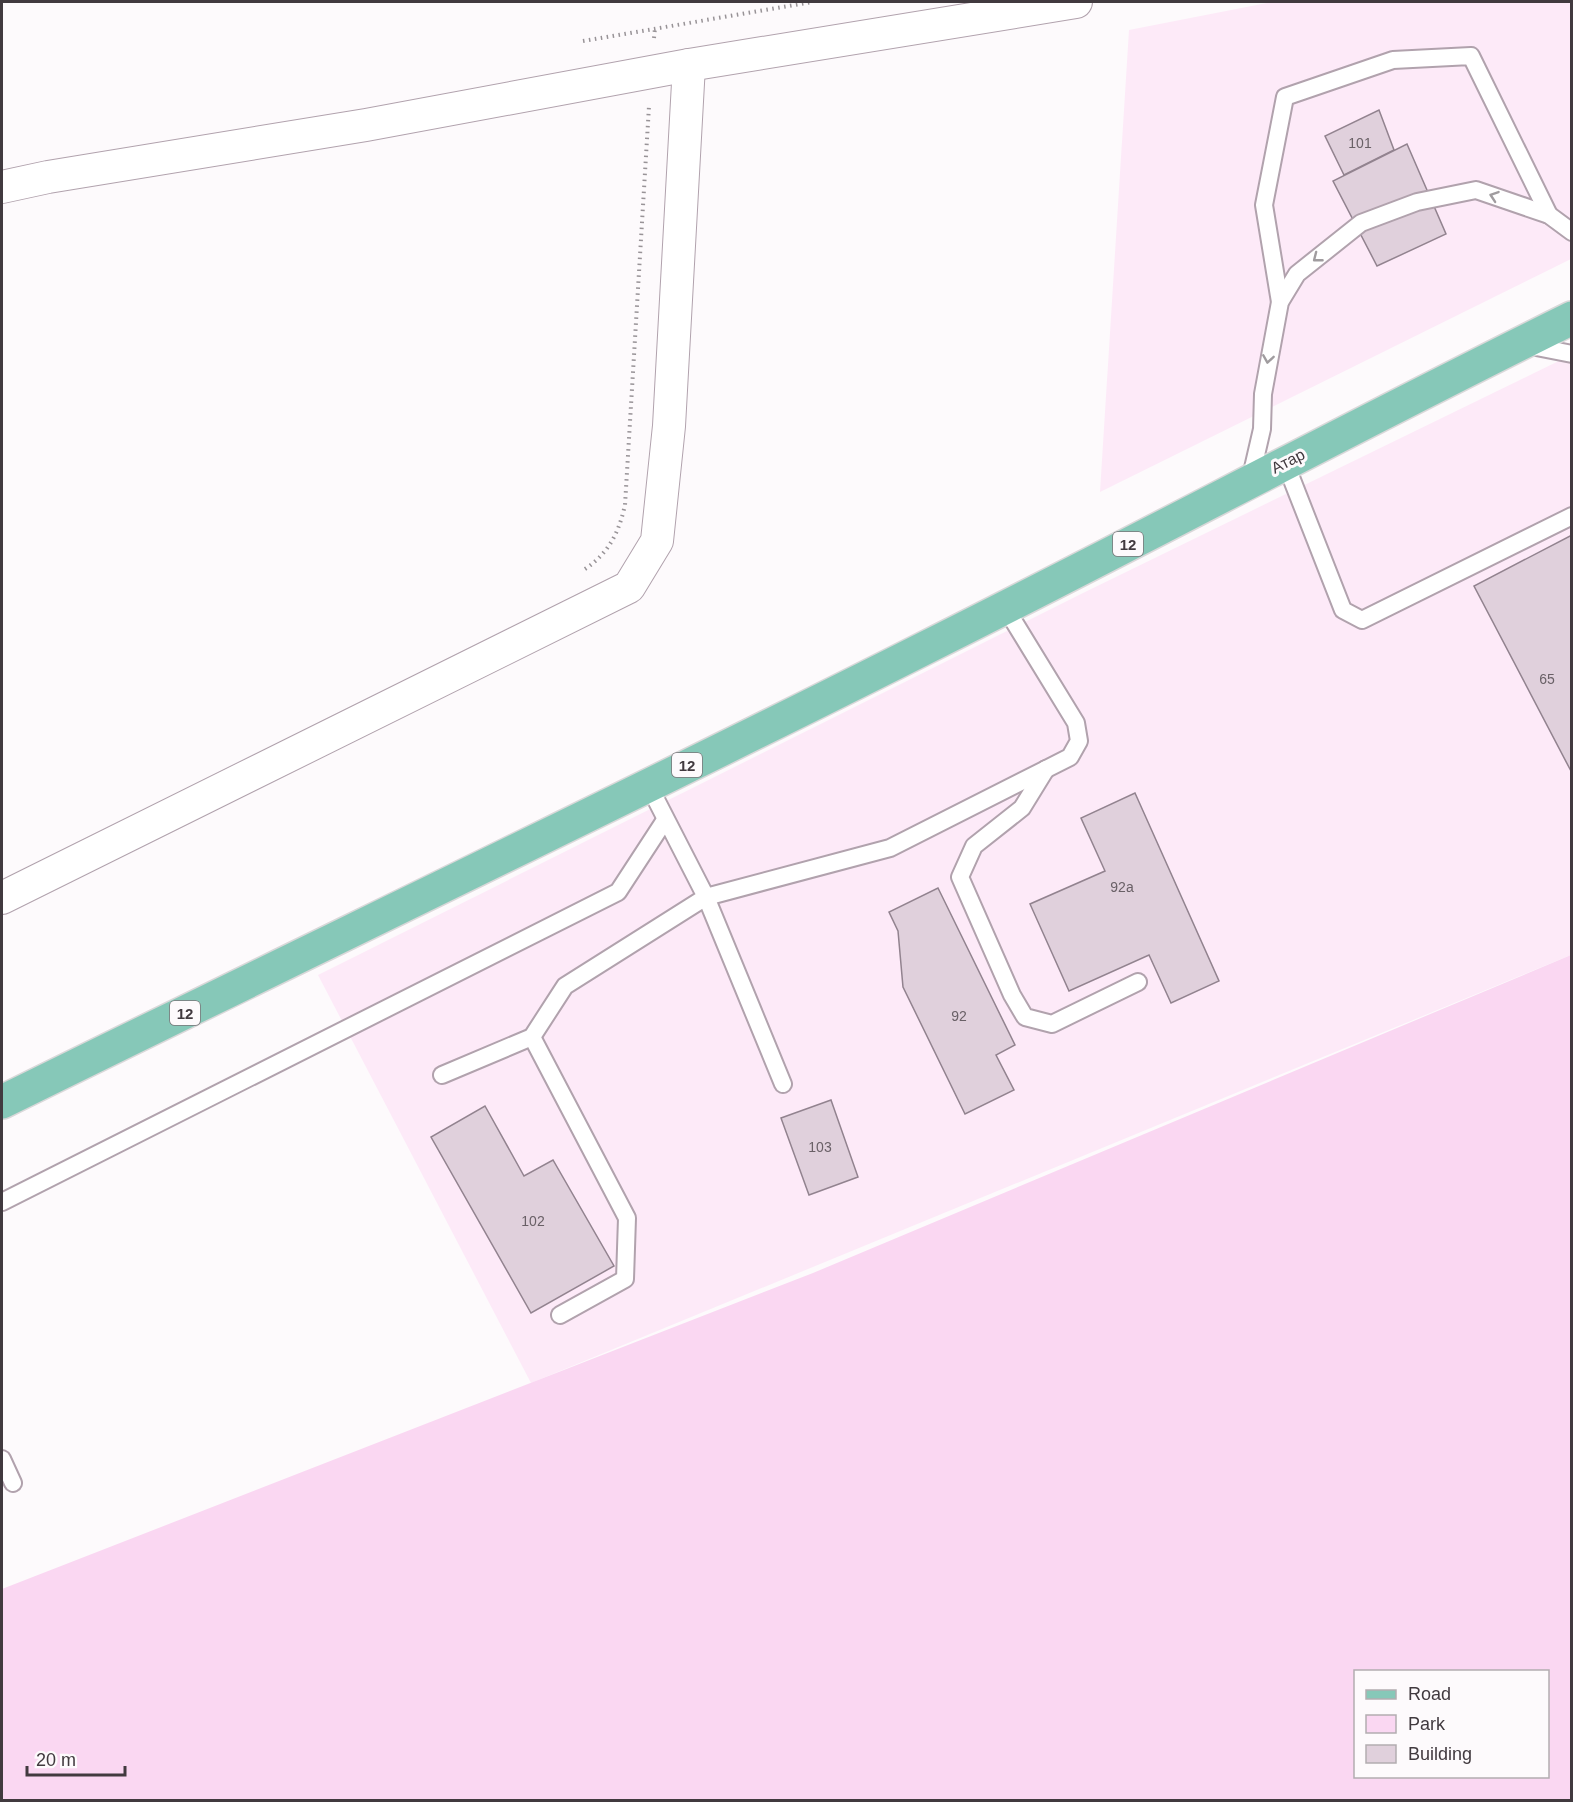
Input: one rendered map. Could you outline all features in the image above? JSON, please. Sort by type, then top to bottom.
[{"type":"main road","name":"Атар","points":[[1005,607],[1285,462],[1572,318]]},
{"type":"main road","name":"12","points":[[2,1102],[369,925],[1005,607]]},
{"type":"street","points":[[2,187],[48,177],[366,125],[689,65],[1076,2]]},
{"type":"street","points":[[2,898],[628,587],[657,542],[669,426],[689,65]]},
{"type":"lane","points":[[1250,480],[1262,429],[1263,394],[1280,302],[1264,205],[1285,97],[1393,60],[1471,56],[1549,215]]},
{"type":"lane","points":[[1280,302],[1297,274],[1361,223],[1417,202],[1476,190],[1549,215],[1572,232]]},
{"type":"lane","points":[[1520,344],[1572,354]]},
{"type":"lane","points":[[1285,462],[1343,610],[1362,620],[1572,516]]},
{"type":"lane","points":[[442,1075],[532,1037],[565,986],[706,897],[890,849],[1070,757],[1079,741],[1076,723],[1005,607]]},
{"type":"lane","points":[[1046,768],[1022,808],[974,846],[960,877],[1012,995],[1025,1017],[1052,1024],[1138,982]]},
{"type":"lane","points":[[648,784],[706,897],[783,1084]]},
{"type":"lane","points":[[2,1202],[618,892],[665,820]]},
{"type":"lane","points":[[532,1037],[627,1218],[626,1280],[560,1315]]},
{"type":"lane","points":[[2,1459],[13,1483]]},
{"type":"path","points":[[583,41],[812,2]]},
{"type":"path","points":[[577,573],[588,568],[606,550],[618,532],[625,505],[655,28]]},
{"type":"shaded area","points":[[1272,2],[1571,2],[1571,259],[1100,492],[1129,30]]},
{"type":"shaded area","points":[[1571,355],[1571,955],[531,1383],[318,975],[1083,593]]},
{"type":"green space","points":[[1571,955],[1571,1800],[2,1800],[2,1589],[813,1273]]},
{"type":"building","points":[[1379,110],[1394,150],[1344,175],[1325,136]]},
{"type":"building","points":[[1407,144],[1446,234],[1377,266],[1333,181]]},
{"type":"building","points":[[1572,535],[1572,773],[1474,586]]},
{"type":"building","points":[[1135,793],[1219,981],[1171,1003],[1149,955],[1069,991],[1030,904],[1105,871],[1081,818]]},
{"type":"building","points":[[938,888],[1015,1045],[996,1055],[1014,1090],[965,1114],[903,987],[898,931],[889,912]]},
{"type":"building","points":[[831,1100],[858,1177],[809,1195],[781,1118]]},
{"type":"building","points":[[485,1106],[524,1176],[553,1160],[614,1266],[531,1313],[431,1137]]}]
